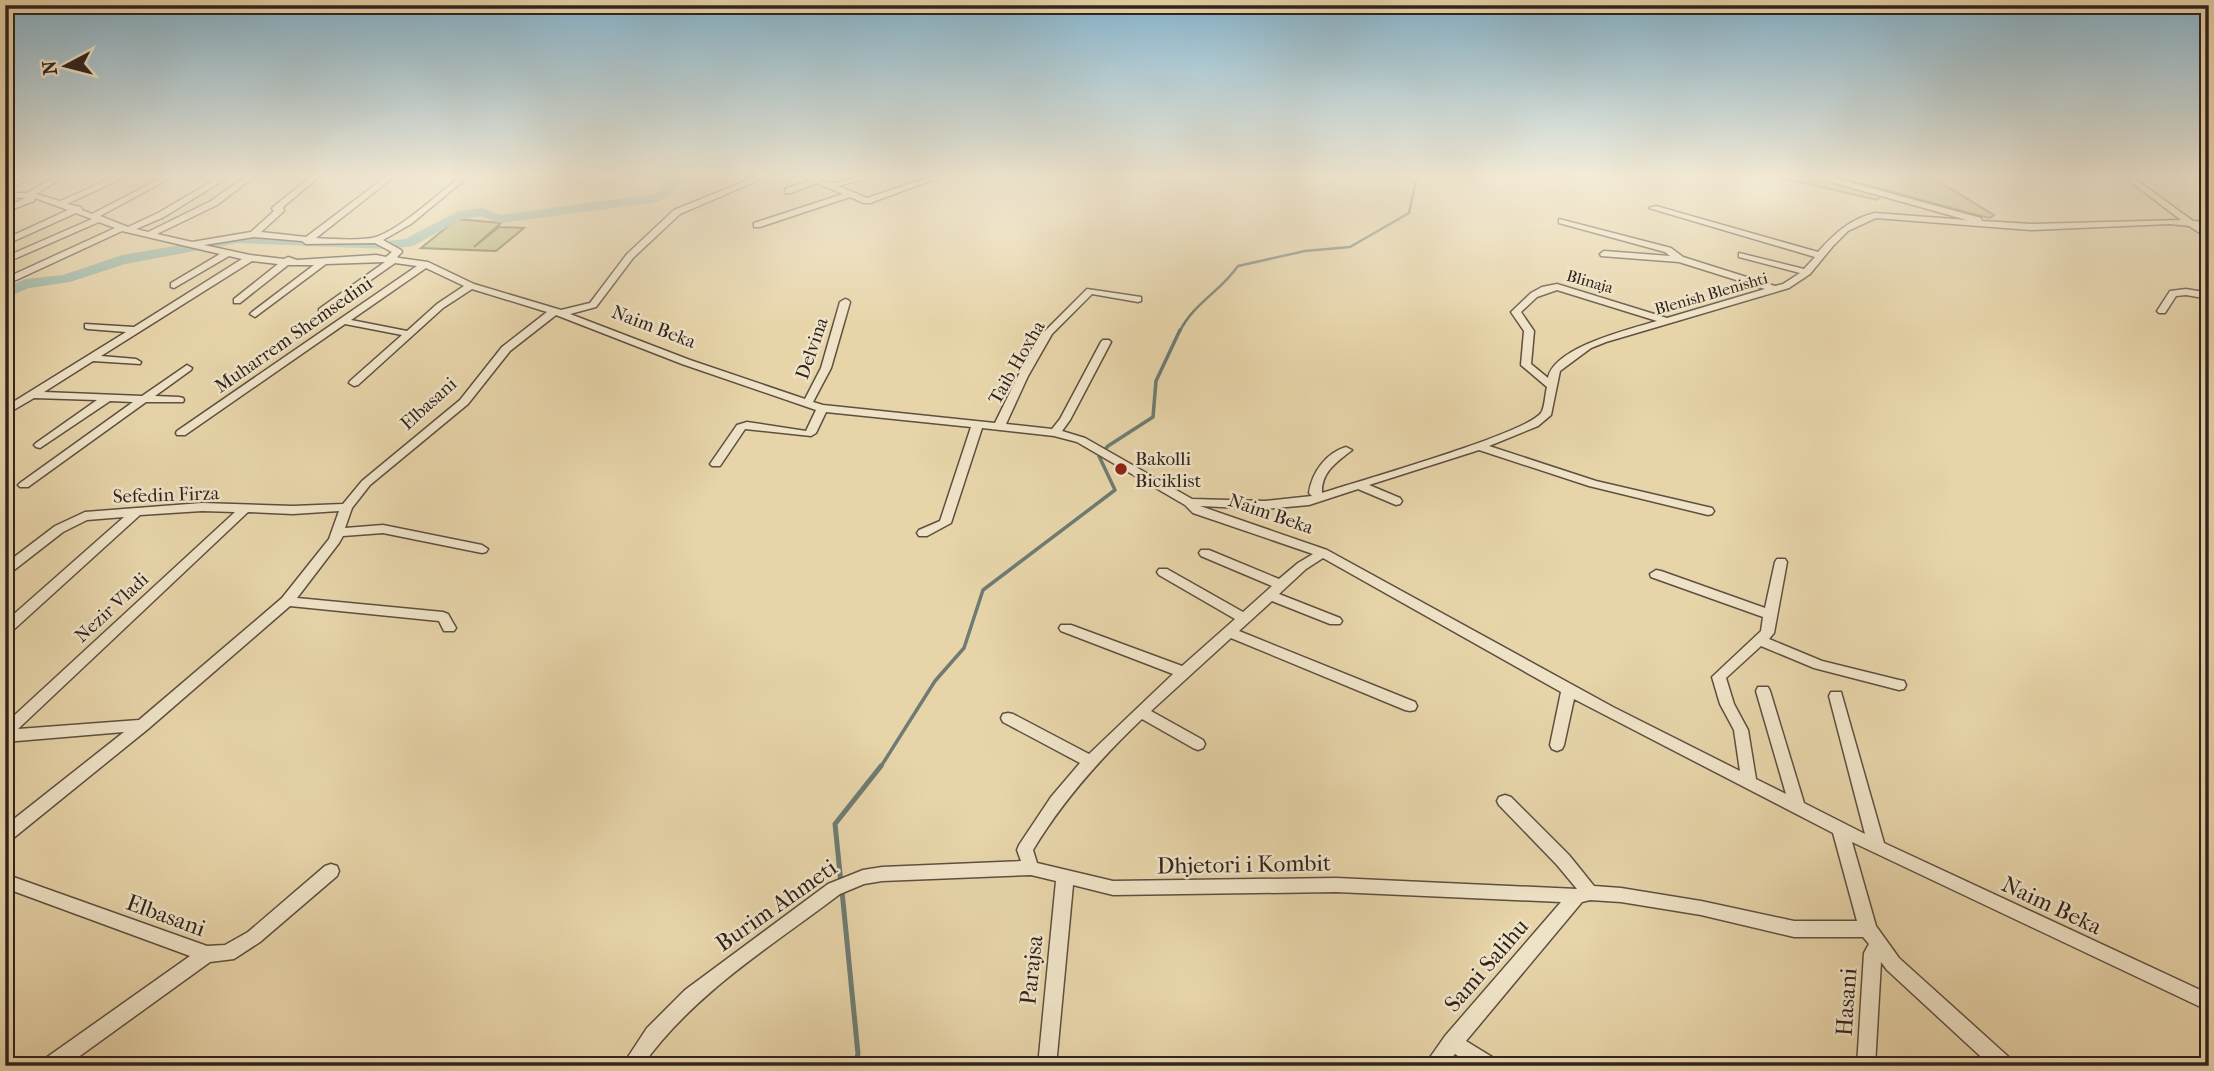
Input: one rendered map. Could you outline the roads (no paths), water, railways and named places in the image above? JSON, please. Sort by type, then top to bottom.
[{"type":"street","points":[[5,242],[40,226]]},
{"type":"street","points":[[5,260],[79,226]]},
{"type":"street","name":"Naim Beka","points":[[116,226],[250,258],[297,263],[395,259],[425,264],[471,286],[557,312],[686,362],[821,408],[1055,433],[1081,440],[1189,502],[1197,510],[1323,553],[1608,711],[1877,847],[2209,1003]]},
{"type":"street","points":[[11,279],[132,226]]},
{"type":"street","points":[[149,235],[167,226]]},
{"type":"street","points":[[254,234],[263,226]]},
{"type":"street","points":[[306,240],[325,226]]},
{"type":"street","points":[[385,243],[404,226]]},
{"type":"street","points":[[557,312],[593,305],[630,256],[662,226]]},
{"type":"street","points":[[1580,226],[1668,250],[1680,259]]},
{"type":"street","points":[[1717,226],[1819,255]]},
{"type":"street","name":"Blenish Blenishti","points":[[1189,502],[1265,505],[1320,498],[1479,446],[1534,424],[1547,413],[1555,370],[1588,346],[1777,290],[1807,272],[1847,226]]},
{"type":"street","points":[[2192,226],[2209,237]]},
{"type":"street","points":[[187,245],[254,234],[332,243],[385,243],[398,252],[390,257],[395,259],[322,311]]},
{"type":"street","points":[[174,285],[229,252]]},
{"type":"street","points":[[1604,254],[1680,259],[1777,290]]},
{"type":"street","points":[[1742,255],[1807,272]]},
{"type":"street","points":[[5,412],[250,258]]},
{"type":"street","points":[[237,301],[288,260]]},
{"type":"street","points":[[255,314],[326,260]]},
{"type":"street","name":"Muharrem Shemsedini","points":[[181,433],[425,264]]},
{"type":"street","points":[[354,383],[440,306],[471,286]]},
{"type":"street","name":"Blinaja","points":[[1551,385],[1526,365],[1529,331],[1516,312],[1525,300],[1548,288],[1558,287],[1668,321]]},
{"type":"street","name":"Taib Hoxha","points":[[999,427],[1023,376],[1048,333],[1090,291],[1138,299]]},
{"type":"street","points":[[2162,311],[2173,293],[2209,296]]},
{"type":"street","name":"Delvina","points":[[807,403],[814,395],[845,302]]},
{"type":"street","name":"Elbasani","points":[[5,835],[143,725],[287,601],[320,561],[339,532],[346,507],[366,484],[464,402],[506,349],[557,312]]},
{"type":"street","points":[[344,321],[409,334]]},
{"type":"street","points":[[88,326],[136,330]]},
{"type":"street","points":[[1055,433],[1065,420],[1106,342]]},
{"type":"street","points":[[93,358],[136,362]]},
{"type":"street","points":[[24,485],[187,368]]},
{"type":"street","points":[[33,395],[179,400]]},
{"type":"street","points":[[40,445],[109,397]]},
{"type":"street","points":[[716,464],[741,427],[747,425],[806,435],[811,432],[821,408]]},
{"type":"street","points":[[923,533],[945,523],[978,424]]},
{"type":"street","points":[[1479,446],[1593,484],[1708,511]]},
{"type":"street","points":[[1320,498],[1314,493],[1315,487],[1333,457],[1346,450]]},
{"type":"street","points":[[1359,485],[1396,501]]},
{"type":"street","name":"Sefedin Firza","points":[[5,571],[73,520],[85,516],[202,507],[244,510],[346,507]]},
{"type":"street","points":[[5,630],[139,510]]},
{"type":"street","name":"Nezir Vladi","points":[[5,734],[244,510]]},
{"type":"street","points":[[339,532],[383,529],[482,549]]},
{"type":"street","points":[[1205,553],[1335,621]]},
{"type":"street","points":[[1031,868],[1025,850],[1034,832],[1046,814],[1092,762],[1141,712],[1244,618],[1302,566],[1323,553]]},
{"type":"street","points":[[1749,781],[1741,730],[1727,704],[1718,677],[1767,633],[1781,562]]},
{"type":"street","points":[[1163,572],[1244,618]]},
{"type":"street","points":[[1656,574],[1770,614]]},
{"type":"street","points":[[287,601],[443,617],[449,628]]},
{"type":"street","points":[[1066,628],[1185,673]]},
{"type":"street","points":[[1229,632],[1410,706]]},
{"type":"street","points":[[1759,640],[1819,665],[1899,685]]},
{"type":"street","points":[[1557,745],[1569,689]]},
{"type":"street","points":[[1763,691],[1797,806]]},
{"type":"street","points":[[1836,696],[1877,847]]},
{"type":"street","points":[[1141,712],[1198,744]]},
{"type":"street","points":[[1008,718],[1092,762]]},
{"type":"street","points":[[5,734],[143,725]]},
{"type":"street","points":[[1504,801],[1563,860],[1583,895]]},
{"type":"street","points":[[1840,828],[1873,936],[1893,964],[2005,1066]]},
{"type":"street","name":"Dhjetori i Kombit","points":[[1031,868],[1113,888],[1336,885],[1621,895],[1701,908],[1794,929],[1873,936]]},
{"type":"street","name":"Burim Ahmeti","points":[[631,1066],[654,1034],[691,996],[834,889],[853,880],[882,874],[1031,868]]},
{"type":"street","name":"Elbasani","points":[[5,881],[207,954],[228,953],[254,937],[331,871]]},
{"type":"street","name":"Parajsa","points":[[1047,1066],[1065,878]]},
{"type":"street","name":"Sami Salihu","points":[[1433,1066],[1583,895]]},
{"type":"street","name":"Hasani","points":[[1866,1066],[1873,936]]},
{"type":"street","points":[[50,1066],[207,954]]},
{"type":"street","points":[[1452,1042],[1490,1066]]},
{"type":"waterway","points":[[5,293],[26,284],[65,279],[122,260],[238,239],[387,245],[408,243],[438,226]]},
{"type":"waterway","points":[[1180,331],[1192,313],[1238,266],[1305,251],[1350,247],[1386,226]]},
{"type":"waterway","points":[[880,768],[935,681],[964,648],[983,590],[1115,490],[1099,456],[1108,446],[1153,417],[1156,381],[1180,330]]},
{"type":"waterway","points":[[841,883],[835,824],[881,766]]},
{"type":"waterway","points":[[842,891],[858,1054],[854,1066]]},
{"type":"place","name":"Bakolli Biciklist","points":[[1121,469]]}]
